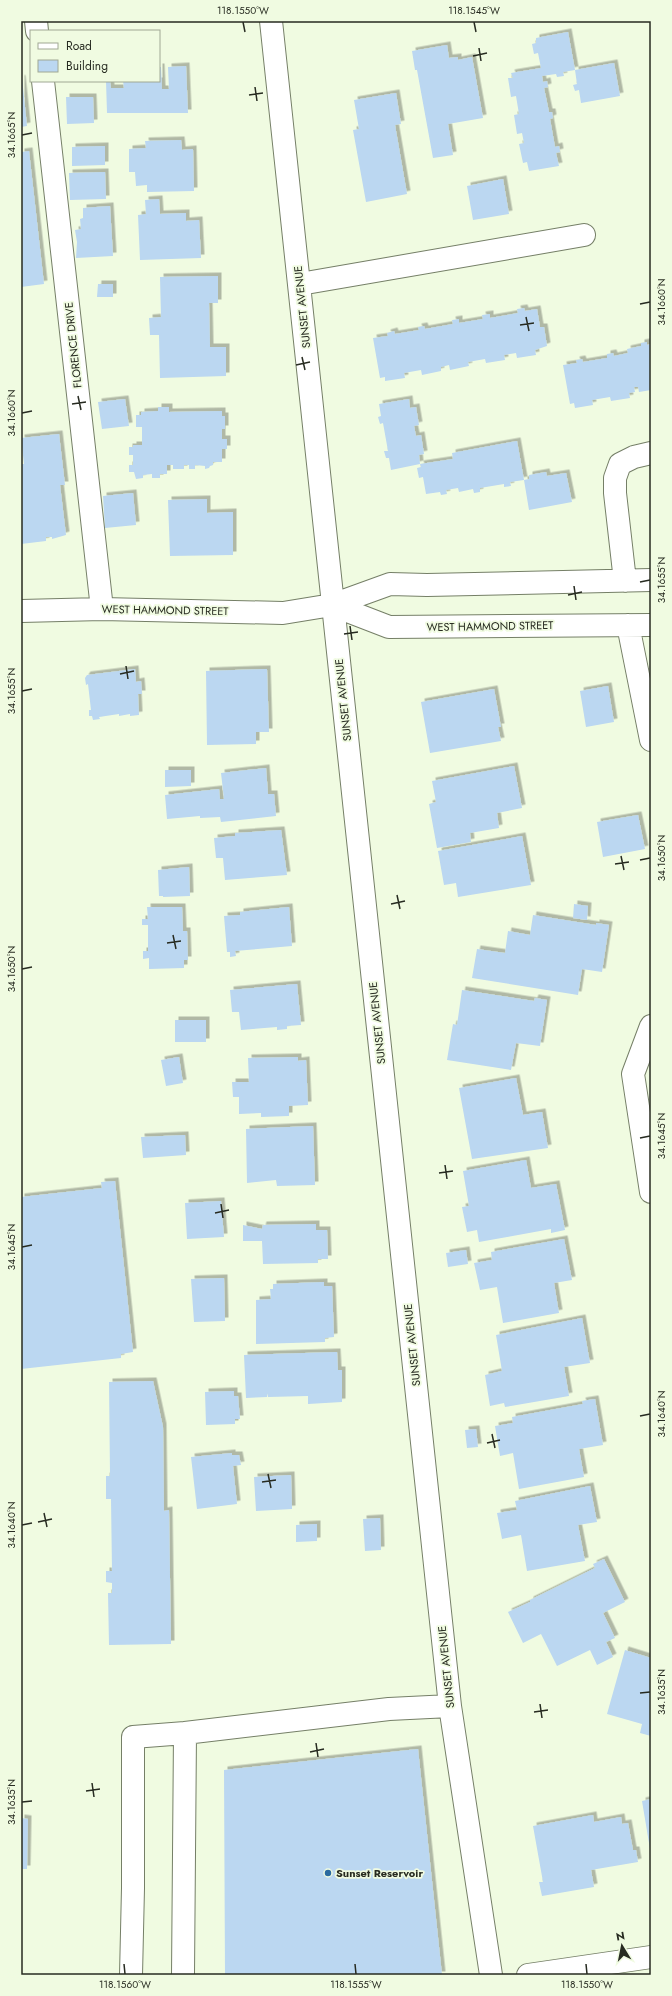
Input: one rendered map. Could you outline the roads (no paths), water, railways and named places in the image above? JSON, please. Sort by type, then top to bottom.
[{"type":"street","name":"SUNSET AVENUE","points":[[271,21],[450,1706],[491,1975]]},
{"type":"street","name":"FLORENCE DRIVE","points":[[43,82],[102,609]]},
{"type":"street","points":[[300,284],[584,235]]},
{"type":"street","points":[[625,581],[615,493],[616,478],[620,464],[634,457],[651,453]]},
{"type":"street","name":"WEST HAMMOND STREET","points":[[21,611],[102,609],[283,613],[332,605],[390,584],[427,585],[651,580]]},
{"type":"street","name":"WEST HAMMOND STREET","points":[[332,605],[390,627],[651,625]]},
{"type":"street","points":[[628,625],[651,740]]},
{"type":"street","points":[[651,1026],[633,1074],[651,1192]]},
{"type":"street","points":[[131,1975],[133,1888],[133,1737],[184,1733],[389,1709],[450,1706]]},
{"type":"street","points":[[183,1975],[184,1733]]},
{"type":"street","points":[[528,1975],[651,1957]]},
{"type":"place","name":"Sunset Reservoir","points":[[328,1873]]}]
